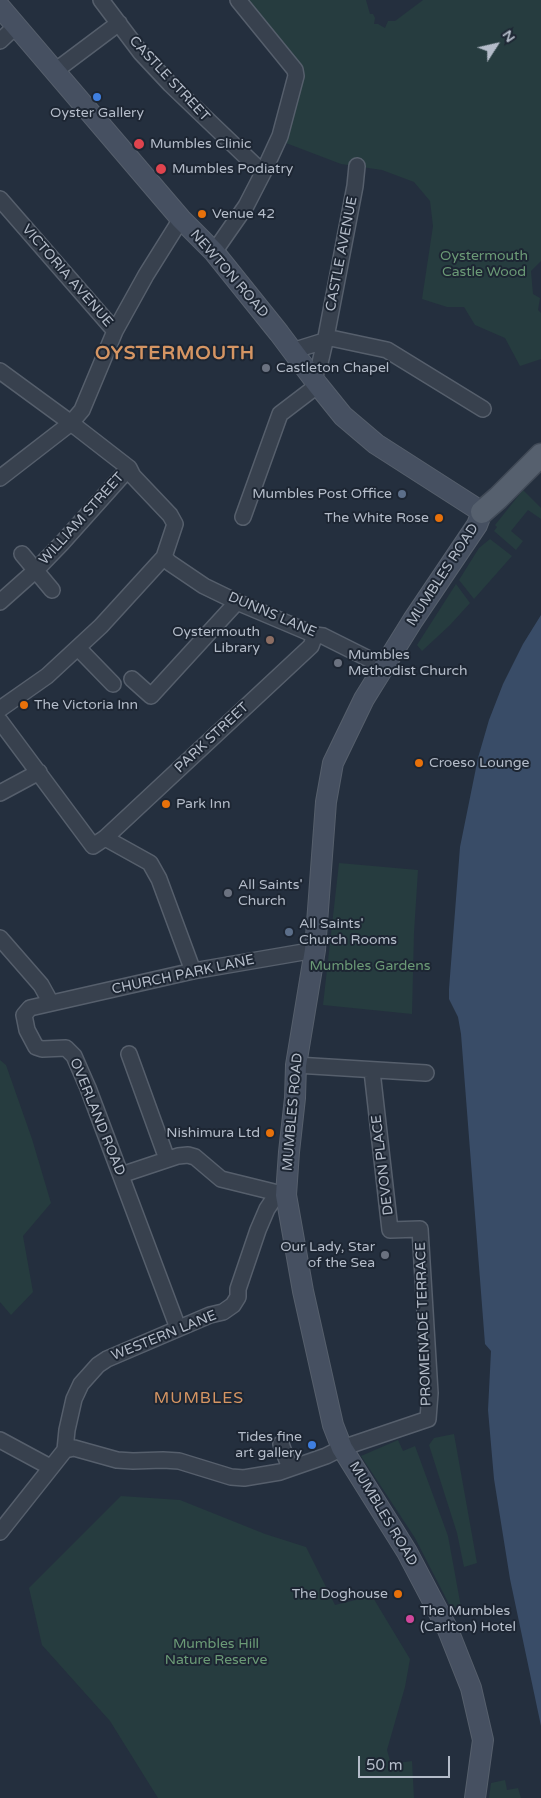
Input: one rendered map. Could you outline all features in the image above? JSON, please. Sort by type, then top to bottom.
[{"type":"main road","name":"NEWTON ROAD","points":[[0,8],[181,219],[214,252],[280,333],[315,382],[343,416],[376,444],[482,512]]},
{"type":"main road","name":"MUMBLES ROAD","points":[[475,1798],[483,1740],[471,1688],[448,1630],[408,1552],[342,1448],[333,1425],[282,1195],[296,1098],[296,1065],[315,950],[326,802],[333,763],[364,699],[413,620],[477,525],[482,512],[541,455]]},
{"type":"street","name":"CASTLE STREET","points":[[101,0],[141,53],[170,84],[264,173]]},
{"type":"street","points":[[214,252],[246,206],[264,173],[280,136],[296,76],[295,70],[238,0]]},
{"type":"street","points":[[55,71],[118,23]]},
{"type":"street","points":[[0,41],[16,26]]},
{"type":"street","name":"CASTLE AVENUE","points":[[315,382],[325,339],[357,166]]},
{"type":"street","name":"VICTORIA AVENUE","points":[[0,199],[114,331]]},
{"type":"street","points":[[0,478],[71,423],[82,410],[114,331],[146,274],[181,219]]},
{"type":"street","points":[[292,351],[325,339],[387,350],[483,409]]},
{"type":"street","points":[[0,371],[129,468],[133,476],[170,515],[176,524],[164,557],[107,620],[46,676],[0,709]]},
{"type":"street","points":[[243,517],[280,414],[315,382]]},
{"type":"street","name":"WILLIAM STREET","points":[[0,602],[36,570],[129,468]]},
{"type":"street","name":"WILLIAM STREET","points":[[22,554],[52,590]]},
{"type":"street","name":"DUNNS LANE","points":[[164,557],[204,586],[315,635],[323,636],[385,667]]},
{"type":"street","points":[[132,679],[151,696],[237,602]]},
{"type":"street","name":"PARK STREET","points":[[106,838],[311,646],[315,635]]},
{"type":"street","points":[[78,648],[113,684]]},
{"type":"street","points":[[0,721],[93,846],[106,838],[150,863],[159,879],[193,971]]},
{"type":"street","points":[[0,793],[39,772]]},
{"type":"street","points":[[0,938],[41,985],[52,1003]]},
{"type":"street","name":"CHURCH PARK LANE","points":[[52,1003],[193,971],[315,950]]},
{"type":"street","name":"OVERLAND ROAD","points":[[52,1003],[30,1008],[24,1015],[27,1030],[36,1047],[66,1048],[74,1056],[88,1088],[178,1328]]},
{"type":"street","points":[[129,1054],[167,1160]]},
{"type":"street","points":[[296,1065],[426,1073]]},
{"type":"street","name":"DEVON PLACE","points":[[372,1071],[390,1230],[420,1229]]},
{"type":"street","points":[[121,1175],[188,1155],[194,1157],[221,1179],[282,1195]]},
{"type":"street","name":"WESTERN LANE","points":[[65,1450],[67,1430],[74,1399],[81,1384],[90,1372],[107,1359],[210,1315],[223,1312],[234,1305],[258,1230],[267,1209],[282,1195]]},
{"type":"street","name":"PROMENADE TERRACE","points":[[65,1450],[74,1448],[117,1460],[133,1462],[179,1461],[231,1477],[244,1478],[280,1472],[326,1456],[342,1448],[428,1420],[430,1393],[420,1229]]},
{"type":"street","points":[[0,1440],[50,1467]]},
{"type":"street","points":[[281,1444],[290,1468]]},
{"type":"street","points":[[0,1532],[65,1450]]},
{"type":"green space","name":"Oystermouth Castle Wood","points":[[246,0],[366,0],[370,14],[373,14],[375,18],[374,24],[385,28],[388,21],[395,21],[423,0],[541,0],[541,261],[531,271],[533,294],[540,298],[538,310],[541,313],[541,359],[520,366],[505,338],[475,325],[464,307],[447,307],[422,299],[433,226],[430,201],[414,182],[382,170],[341,164],[278,140],[296,76]]},
{"type":"green space","points":[[523,490],[541,508],[541,519],[528,510],[511,531],[523,541],[516,550],[494,531],[497,527],[495,525]]},
{"type":"green space","points":[[490,539],[512,556],[474,599],[459,580],[479,548]]},
{"type":"green space","points":[[456,584],[470,603],[422,651],[417,645]]},
{"type":"green space","name":"Mumbles Gardens","points":[[339,863],[418,870],[412,1014],[323,1005]]},
{"type":"green space","points":[[0,1060],[6,1065],[32,1139],[51,1203],[23,1236],[33,1292],[11,1315],[0,1302]]},
{"type":"green space","points":[[454,1434],[477,1563],[464,1567],[457,1533],[429,1445],[434,1438]]},
{"type":"green space","points":[[398,1440],[403,1451],[415,1446],[448,1536],[461,1607],[452,1610],[415,1538],[361,1456]]},
{"type":"green space","name":"Mumbles Hill Nature Reserve","points":[[121,1496],[180,1500],[265,1534],[306,1547],[335,1605],[372,1596],[410,1659],[405,1687],[387,1750],[391,1764],[412,1761],[414,1798],[158,1798],[110,1721],[42,1645],[29,1588]]},
{"type":"green space","points":[[505,1780],[507,1790],[518,1788],[521,1798],[489,1798],[491,1783]]},
{"type":"water","points":[[541,615],[541,1726],[510,1579],[494,1479],[488,1410],[491,1351],[485,1344],[461,1034],[458,1017],[449,999],[449,989],[460,847],[478,758],[489,720],[503,684],[523,644]]},
{"type":"place","name":"Oyster Gallery","points":[[97,97]]},
{"type":"place","name":"Mumbles Clinic","points":[[139,144]]},
{"type":"place","name":"Mumbles Podiatry","points":[[161,169]]},
{"type":"place","name":"Venue 42","points":[[202,214]]},
{"type":"place","name":"Castleton Chapel","points":[[266,368]]},
{"type":"place","name":"Mumbles Post Office","points":[[402,494]]},
{"type":"place","name":"The White Rose","points":[[439,518]]},
{"type":"place","name":"Oystermouth Library","points":[[270,640]]},
{"type":"place","name":"Mumbles Methodist Church","points":[[338,663]]},
{"type":"place","name":"The Victoria Inn","points":[[24,705]]},
{"type":"place","name":"Croeso Lounge","points":[[419,763]]},
{"type":"place","name":"Park Inn","points":[[166,804]]},
{"type":"place","name":"All Saints' Church","points":[[228,893]]},
{"type":"place","name":"All Saints' Church Rooms","points":[[289,932]]},
{"type":"place","name":"Nishimura Ltd","points":[[270,1133]]},
{"type":"place","name":"Our Lady, Star of the Sea","points":[[385,1255]]},
{"type":"place","name":"Tides fine art gallery","points":[[312,1445]]},
{"type":"place","name":"The Doghouse","points":[[398,1594]]},
{"type":"place","name":"The Mumbles (Carlton) Hotel","points":[[410,1619]]},
{"type":"district","name":"OYSTERMOUTH","points":[[175,354]]},
{"type":"district","name":"MUMBLES","points":[[199,1399]]}]
